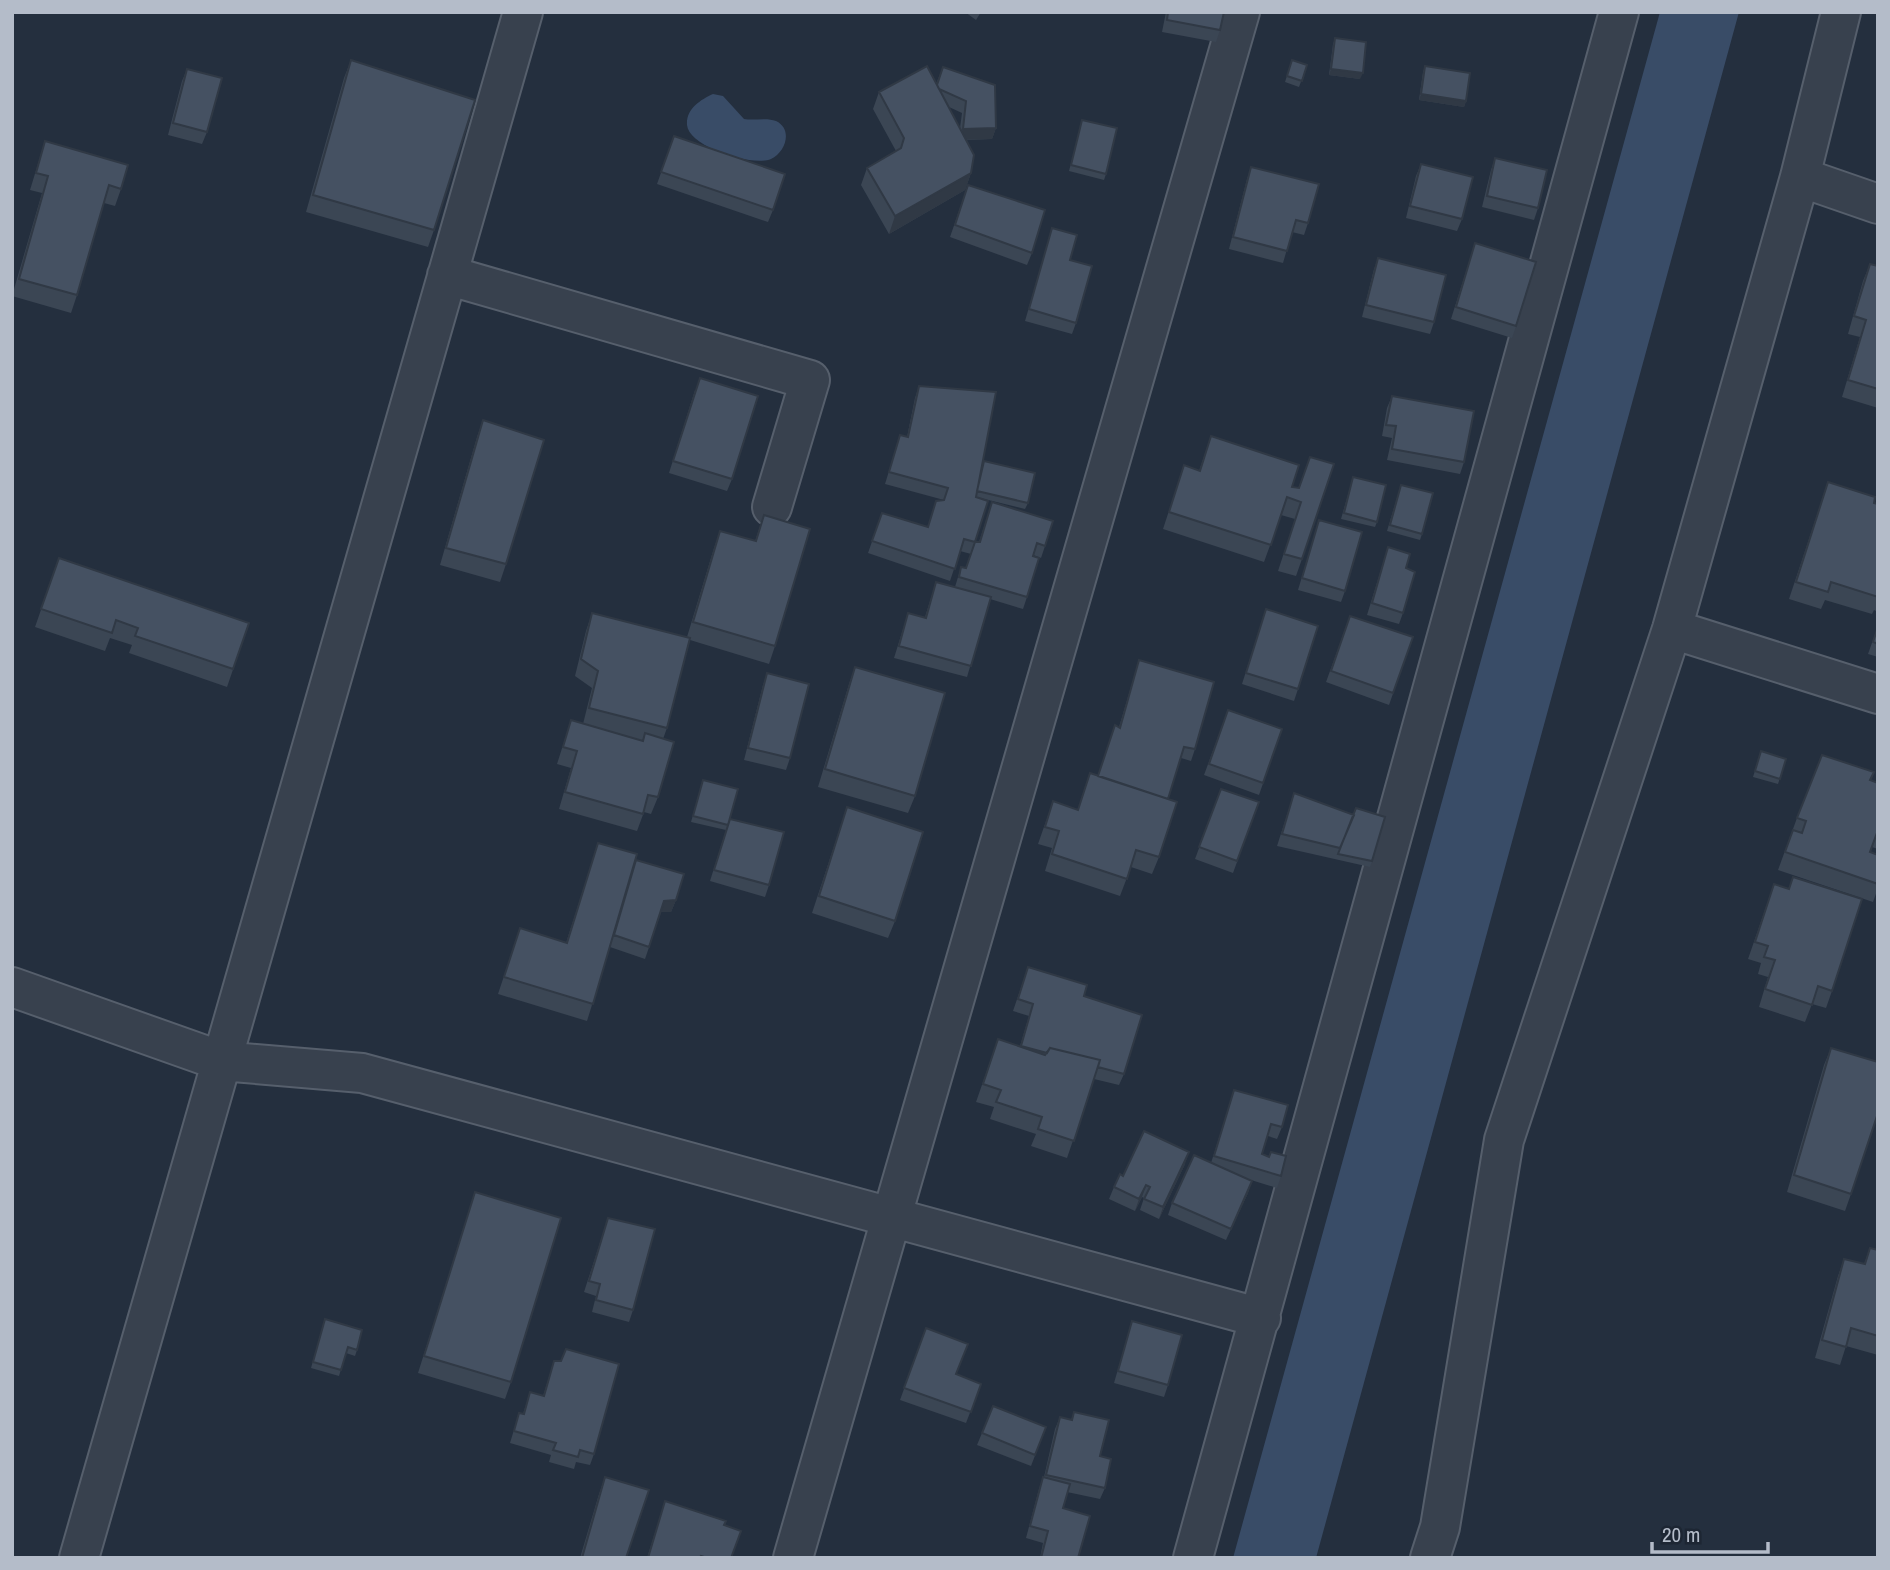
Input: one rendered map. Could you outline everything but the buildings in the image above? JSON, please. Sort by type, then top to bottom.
[{"type":"street","points":[[79,1558],[523,12]]},
{"type":"street","points":[[793,1558],[1240,12]]},
{"type":"street","points":[[1193,1558],[1619,12]]},
{"type":"street","points":[[1430,1558],[1440,1527],[1504,1140],[1672,629],[1800,177],[1841,12]]},
{"type":"street","points":[[1800,177],[1878,204]]},
{"type":"street","points":[[447,275],[810,380],[772,507]]},
{"type":"street","points":[[1672,629],[1878,694]]},
{"type":"street","points":[[12,987],[221,1061],[362,1073],[1261,1318]]},
{"type":"water","points":[[1660,12],[1739,12],[1316,1558],[1233,1558]]},
{"type":"water","points":[[713,94],[723,96],[744,119],[772,120],[781,125],[786,140],[776,156],[762,161],[737,158],[698,141],[690,133],[687,119],[699,102]]}]
